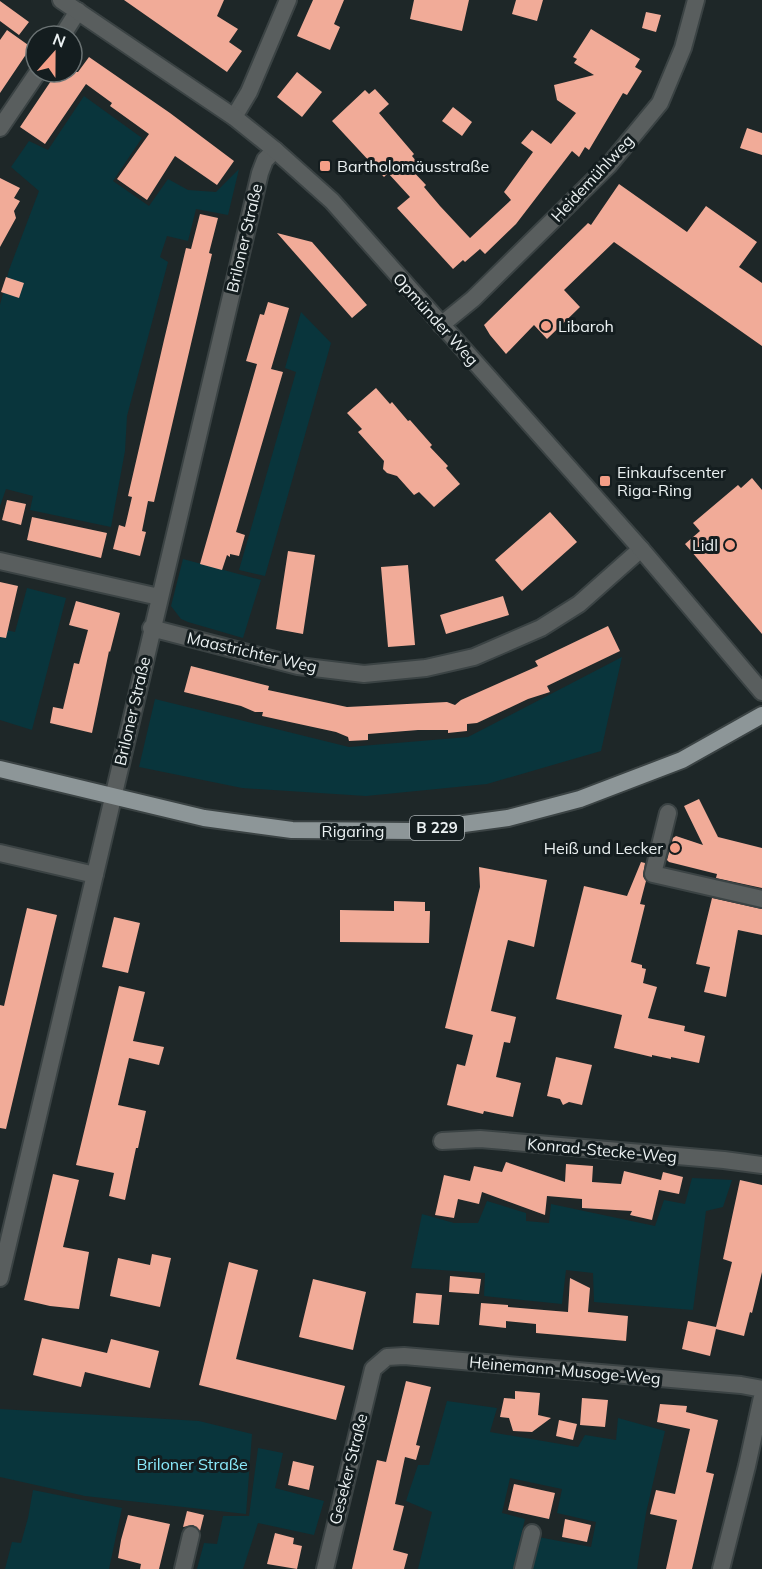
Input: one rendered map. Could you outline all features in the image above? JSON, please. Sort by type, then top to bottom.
[{"type":"main road","name":"Rigaring","points":[[0,769],[204,818],[292,830],[412,831],[508,818],[580,799],[682,760],[762,715]]},
{"type":"street","name":"Opmünder Weg","points":[[61,0],[234,117],[332,201],[641,549],[762,692]]},
{"type":"street","points":[[234,117],[249,92],[288,0]]},
{"type":"street","name":"Heidemühlweg","points":[[441,325],[473,299],[609,165],[660,103],[683,48],[696,0]]},
{"type":"street","points":[[70,24],[78,11]]},
{"type":"street","points":[[0,128],[30,84]]},
{"type":"street","name":"Briloner Straße","points":[[0,1278],[151,628],[260,173],[266,160],[275,150]]},
{"type":"street","name":"Maastrichter Weg","points":[[151,628],[298,666],[364,674],[426,668],[474,657],[541,628],[579,604],[641,549]]},
{"type":"street","points":[[0,561],[159,597]]},
{"type":"street","points":[[668,813],[653,874],[762,899]]},
{"type":"street","points":[[0,854],[95,875]]},
{"type":"street","name":"Konrad-Stecke-Weg","points":[[442,1141],[480,1139],[762,1165]]},
{"type":"street","name":"Heinemann-Musoge-Weg","points":[[373,1370],[387,1357],[404,1356],[741,1385],[762,1389]]},
{"type":"street","name":"Geseker Straße","points":[[325,1569],[373,1370]]},
{"type":"street","points":[[721,1569],[755,1467],[762,1396]]},
{"type":"street","points":[[523,1569],[532,1533]]},
{"type":"street","points":[[183,1569],[191,1535]]},
{"type":"green space","points":[[84,96],[142,138],[113,181],[149,206],[168,179],[188,190],[216,192],[239,169],[228,215],[196,209],[188,241],[167,236],[160,257],[168,262],[127,416],[125,451],[111,527],[30,510],[33,496],[6,489],[0,506],[0,305],[9,270],[39,191],[11,167],[29,141],[48,150]]},
{"type":"green space","points":[[301,312],[331,343],[265,576],[239,570],[296,372],[285,368]]},
{"type":"green space","points":[[183,559],[261,580],[243,638],[181,619],[171,606]]},
{"type":"green space","points":[[27,588],[66,598],[32,730],[0,720],[0,629],[15,632]]},
{"type":"green space","points":[[622,657],[601,751],[487,784],[366,796],[242,788],[139,767],[155,699],[349,747],[468,737]]},
{"type":"green space","points":[[692,1178],[732,1180],[723,1207],[706,1211],[693,1310],[594,1302],[593,1273],[566,1270],[562,1304],[484,1296],[485,1273],[411,1268],[422,1214],[454,1223],[478,1223],[487,1201],[526,1213],[526,1221],[549,1223],[551,1204],[655,1226],[664,1200],[685,1204]]},
{"type":"green space","points":[[447,1401],[497,1408],[490,1432],[578,1447],[585,1435],[616,1440],[618,1418],[665,1431],[646,1513],[637,1569],[530,1569],[538,1537],[591,1547],[596,1522],[557,1513],[562,1489],[510,1478],[502,1513],[525,1519],[513,1569],[418,1569],[432,1512],[406,1501],[418,1465],[429,1465]]},
{"type":"green space","name":"Briloner Straße","points":[[0,1409],[199,1421],[252,1434],[246,1514],[85,1496],[0,1477]]},
{"type":"green space","points":[[258,1448],[283,1453],[275,1488],[324,1501],[314,1535],[258,1523],[243,1569],[197,1569],[204,1543],[217,1544],[223,1516],[249,1516]]},
{"type":"green space","points":[[33,1490],[122,1508],[109,1569],[5,1569],[12,1542],[21,1543]]},
{"type":"building","points":[[124,0],[224,0],[217,16],[238,29],[229,42],[242,51],[227,72]]},
{"type":"building","points":[[313,0],[344,0],[334,24],[340,27],[330,50],[297,36]]},
{"type":"building","points":[[414,0],[469,0],[462,31],[410,19]]},
{"type":"building","points":[[516,0],[543,0],[537,21],[512,14]]},
{"type":"building","points":[[0,1],[29,22],[24,24],[24,28],[19,35],[0,21]]},
{"type":"building","points":[[646,12],[661,15],[656,32],[642,28]]},
{"type":"building","points":[[591,29],[640,59],[635,67],[642,71],[627,95],[623,93],[589,150],[585,147],[579,157],[572,151],[516,224],[485,254],[480,249],[453,269],[397,208],[410,197],[388,173],[384,177],[332,121],[365,90],[369,94],[375,89],[389,104],[379,113],[414,154],[412,156],[416,161],[409,167],[426,185],[424,187],[440,206],[470,238],[511,200],[504,192],[533,152],[521,143],[532,130],[551,144],[576,113],[557,100],[554,85],[594,75],[574,63],[577,59],[573,57]]},
{"type":"building","points":[[7,30],[24,42],[24,57],[0,93],[0,40]]},
{"type":"building","points":[[89,57],[234,161],[217,185],[175,156],[147,200],[117,179],[149,134],[110,106],[112,103],[86,84],[45,144],[20,127],[49,84],[84,84],[84,64]]},
{"type":"building","points":[[297,72],[322,92],[302,117],[277,97]]},
{"type":"building","points":[[453,107],[472,122],[462,136],[442,121]]},
{"type":"building","points":[[747,128],[762,133],[762,155],[740,148]]},
{"type":"building","points":[[0,178],[20,188],[14,198],[20,201],[14,211],[16,218],[0,247]]},
{"type":"building","points":[[619,184],[687,232],[706,206],[757,242],[739,267],[762,283],[762,346],[614,242],[564,290],[580,307],[547,339],[534,325],[506,354],[484,325],[588,223],[591,225]]},
{"type":"building","points":[[200,214],[218,218],[209,253],[212,254],[154,502],[148,501],[142,531],[146,532],[140,556],[113,549],[119,525],[125,527],[132,497],[128,496],[186,248],[191,249]]},
{"type":"building","points":[[277,233],[312,242],[367,305],[352,318]]},
{"type":"building","points":[[6,277],[24,283],[19,298],[1,292]]},
{"type":"building","points":[[268,302],[289,308],[271,369],[283,372],[236,532],[245,535],[239,556],[227,555],[222,570],[200,564],[257,364],[246,361],[260,314],[264,315]]},
{"type":"building","points":[[376,388],[408,421],[410,420],[432,445],[430,447],[448,466],[446,468],[460,484],[434,507],[419,492],[414,495],[397,476],[383,469],[384,461],[358,432],[362,429],[347,413]]},
{"type":"building","points":[[752,478],[762,490],[762,634],[685,544],[700,531],[693,523],[738,485],[741,488]]},
{"type":"building","points":[[7,500],[26,504],[21,525],[2,520]]},
{"type":"building","points":[[550,512],[577,542],[522,591],[495,560]]},
{"type":"building","points":[[32,517],[107,533],[101,558],[27,540]]},
{"type":"building","points":[[288,551],[315,555],[303,634],[276,629]]},
{"type":"building","points":[[408,565],[415,645],[388,647],[381,567]]},
{"type":"building","points":[[0,582],[18,586],[6,638],[0,637]]},
{"type":"building","points":[[503,596],[509,615],[446,634],[440,615]]},
{"type":"building","points":[[76,601],[120,613],[109,651],[92,733],[50,723],[53,707],[63,709],[74,663],[79,664],[88,630],[69,625]]},
{"type":"building","points":[[608,626],[620,651],[547,686],[550,692],[528,699],[477,723],[467,724],[467,731],[448,733],[448,730],[418,730],[368,734],[368,740],[349,741],[348,737],[336,732],[262,716],[263,712],[255,712],[241,706],[184,692],[191,666],[269,686],[268,690],[347,707],[447,702],[455,705],[461,700],[538,666],[535,661]]},
{"type":"building","points":[[699,799],[718,837],[762,848],[762,888],[716,878],[717,874],[667,860],[673,838],[676,836],[703,845],[684,806]]},
{"type":"building","points":[[641,862],[645,863],[643,876],[646,881],[640,904],[645,905],[631,962],[642,965],[642,968],[646,969],[643,983],[657,987],[648,1018],[685,1026],[684,1031],[705,1036],[699,1063],[671,1057],[671,1059],[652,1055],[652,1057],[614,1048],[622,1015],[556,999],[584,886],[627,896]]},
{"type":"building","points":[[479,867],[547,880],[534,947],[508,940],[491,1011],[516,1017],[510,1043],[504,1042],[496,1077],[521,1083],[513,1117],[484,1111],[483,1114],[447,1105],[457,1064],[465,1066],[473,1035],[445,1028],[480,887]]},
{"type":"building","points":[[712,898],[762,909],[762,935],[738,930],[726,997],[704,992],[710,967],[696,964]]},
{"type":"building","points":[[394,901],[425,902],[425,911],[430,911],[429,943],[340,942],[340,910],[394,911]]},
{"type":"building","points":[[27,908],[57,915],[6,1129],[0,1128],[0,1005],[4,1006]]},
{"type":"building","points":[[114,917],[140,923],[128,973],[102,967]]},
{"type":"building","points":[[119,986],[145,992],[133,1041],[164,1047],[159,1065],[129,1058],[118,1105],[146,1111],[125,1200],[109,1196],[114,1173],[76,1165]]},
{"type":"building","points":[[556,1057],[592,1065],[582,1105],[569,1102],[563,1105],[560,1099],[547,1096]]},
{"type":"building","points":[[506,1162],[565,1182],[566,1164],[593,1166],[592,1182],[621,1184],[624,1171],[661,1180],[663,1172],[683,1177],[679,1194],[659,1190],[652,1220],[630,1215],[632,1211],[582,1208],[582,1199],[547,1196],[545,1215],[482,1192],[479,1204],[458,1199],[454,1218],[435,1215],[444,1175],[470,1181],[474,1166],[502,1172]]},
{"type":"building","points":[[53,1174],[79,1180],[63,1247],[89,1252],[79,1309],[24,1300]]},
{"type":"building","points":[[740,1180],[762,1185],[762,1272],[752,1313],[750,1312],[744,1336],[716,1329],[710,1356],[682,1349],[688,1321],[716,1327],[732,1262],[723,1259]]},
{"type":"building","points":[[152,1254],[171,1258],[160,1307],[110,1296],[118,1258],[150,1265]]},
{"type":"building","points":[[229,1262],[258,1270],[236,1359],[345,1386],[336,1420],[199,1385]]},
{"type":"building","points":[[450,1276],[481,1279],[479,1294],[449,1292]]},
{"type":"building","points":[[570,1278],[590,1288],[588,1312],[628,1316],[626,1341],[536,1333],[536,1324],[506,1321],[506,1328],[479,1325],[481,1303],[568,1312]]},
{"type":"building","points":[[313,1279],[366,1292],[353,1350],[299,1337]]},
{"type":"building","points":[[416,1293],[442,1295],[439,1325],[413,1323]]},
{"type":"building","points":[[42,1338],[107,1353],[111,1339],[159,1351],[150,1388],[85,1372],[81,1387],[33,1375]]},
{"type":"building","points":[[406,1381],[431,1387],[416,1445],[420,1446],[416,1460],[405,1457],[395,1504],[404,1506],[393,1550],[408,1554],[404,1569],[352,1569],[377,1460],[386,1462]]},
{"type":"building","points":[[515,1391],[540,1393],[538,1415],[551,1418],[532,1432],[513,1431],[509,1418],[500,1417],[504,1398],[515,1399]]},
{"type":"building","points":[[582,1398],[608,1400],[605,1427],[580,1425]]},
{"type":"building","points":[[660,1404],[687,1406],[686,1412],[718,1420],[706,1472],[714,1474],[692,1569],[666,1569],[677,1520],[650,1514],[656,1490],[675,1494],[690,1429],[657,1422]]},
{"type":"building","points":[[559,1420],[577,1424],[573,1440],[556,1436]]},
{"type":"building","points":[[293,1461],[314,1466],[309,1490],[288,1485]]},
{"type":"building","points":[[514,1484],[555,1493],[549,1519],[508,1510]]},
{"type":"building","points":[[187,1511],[204,1515],[200,1531],[193,1525],[183,1527]]},
{"type":"building","points":[[128,1515],[170,1524],[159,1569],[140,1569],[141,1564],[118,1558]]},
{"type":"building","points":[[565,1519],[591,1525],[587,1542],[562,1537]]},
{"type":"building","points":[[275,1533],[294,1538],[293,1544],[302,1546],[297,1569],[267,1564]]},
{"type":"place","name":"Bartholomäusstraße","points":[[325,166]]},
{"type":"place","name":"Libaroh","points":[[546,326]]},
{"type":"place","name":"Einkaufscenter Riga-Ring","points":[[605,481]]},
{"type":"place","name":"Lidl","points":[[730,545]]},
{"type":"place","name":"Heiß und Lecker","points":[[675,848]]}]
